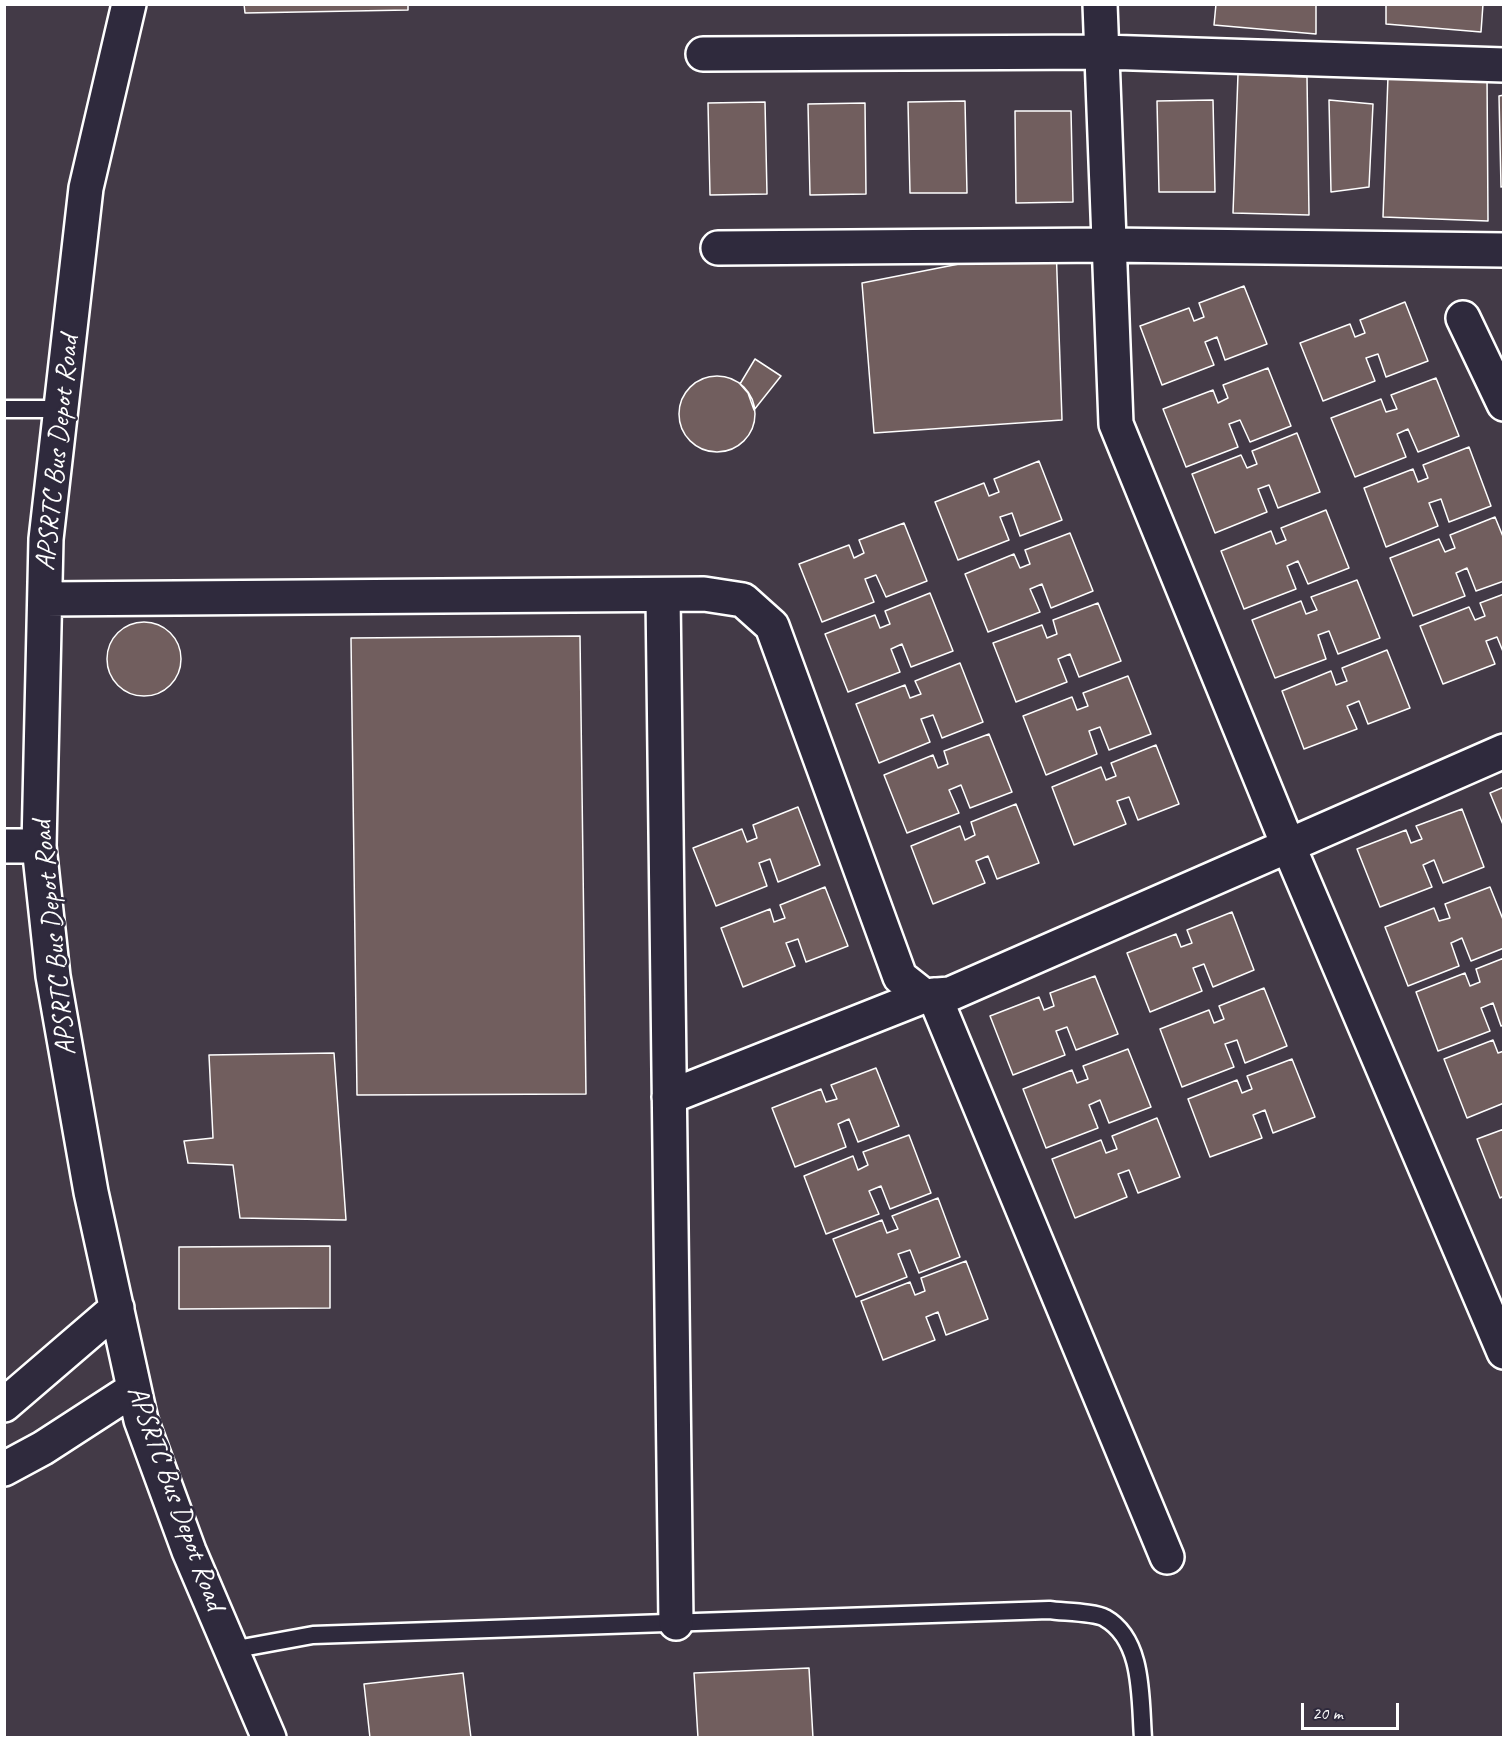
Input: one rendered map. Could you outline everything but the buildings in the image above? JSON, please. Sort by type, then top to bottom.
[{"type":"street","name":"APSRTC Bus Depot Road","points":[[129,4],[86,188],[46,539],[39,846],[53,976],[91,1191],[141,1420],[189,1551],[269,1737]]},
{"type":"street","points":[[1100,4],[1116,424],[1288,845],[1503,1352]]},
{"type":"street","points":[[703,54],[1103,52],[1503,65]]},
{"type":"street","points":[[718,248],[1109,245],[1503,250]]},
{"type":"street","points":[[1463,318],[1503,404]]},
{"type":"street","points":[[45,599],[704,594],[742,600],[772,626],[900,977],[929,995],[1167,1557]]},
{"type":"street","points":[[663,595],[676,1623]]},
{"type":"street","points":[[669,1097],[929,995],[950,994],[1503,751]]},
{"type":"street","points":[[4,846],[39,846]]},
{"type":"street","points":[[4,1405],[117,1308]]},
{"type":"street","points":[[4,1469],[43,1448],[134,1389]]},
{"type":"lane","points":[[4,409],[61,409]]},
{"type":"lane","points":[[231,1650],[313,1635],[1049,1610],[1104,1617],[1130,1642],[1139,1683],[1143,1737]]}]
